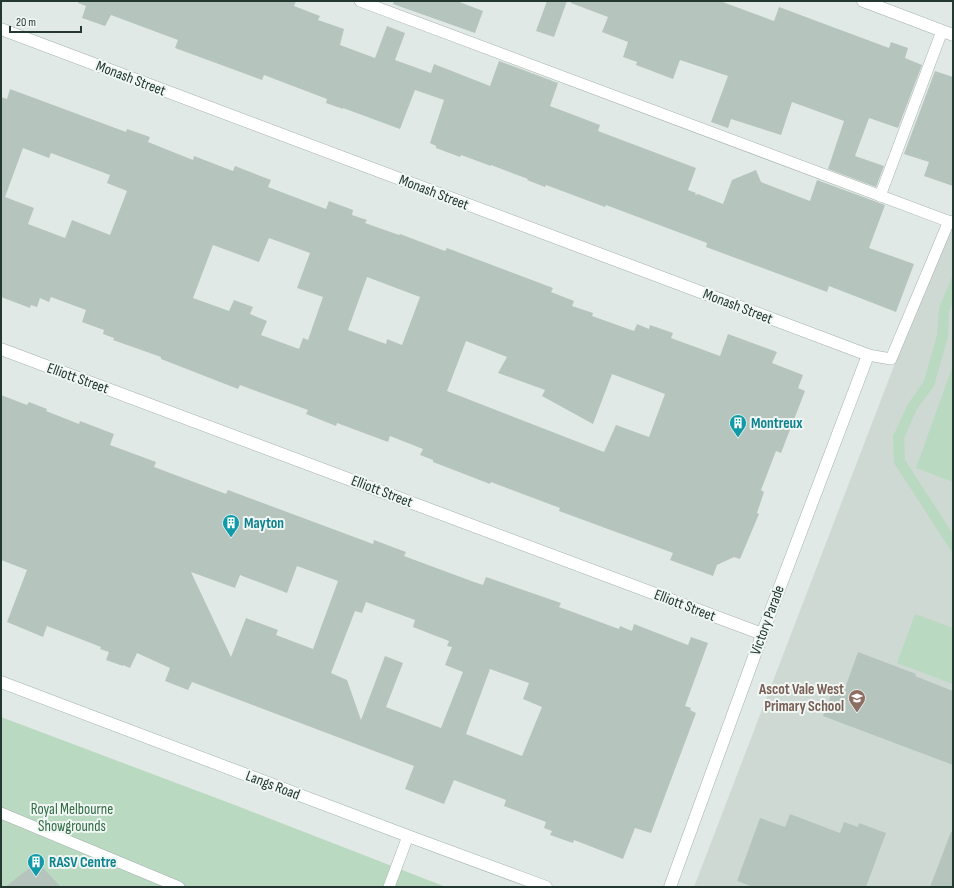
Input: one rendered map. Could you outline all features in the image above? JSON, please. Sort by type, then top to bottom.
[{"type":"street","points":[[863,1],[948,33]]},
{"type":"street","name":"Monash Street","points":[[1,29],[868,355]]},
{"type":"street","name":"Elliott Street","points":[[1,349],[762,634]]},
{"type":"street","name":"Victory Parade","points":[[670,887],[762,634],[868,355]]},
{"type":"street","name":"Langs Road","points":[[1,682],[546,887]]},
{"type":"lane","points":[[360,1],[951,222],[891,359],[868,355]]},
{"type":"lane","points":[[880,196],[948,33]]},
{"type":"lane","points":[[1,813],[179,887]]},
{"type":"lane","points":[[389,887],[408,836]]},
{"type":"shaded area","name":"Ascot Vale West Primary School","points":[[950,220],[953,222],[953,887],[694,887]]},
{"type":"green space","points":[[952,277],[953,302],[949,311],[948,337],[934,386],[917,409],[904,438],[905,460],[953,534],[953,554],[894,463],[893,436],[908,404],[924,381],[937,335],[939,308]]},
{"type":"green space","points":[[953,365],[953,482],[916,468]]},
{"type":"green space","points":[[915,614],[953,628],[953,684],[897,663]]},
{"type":"green space","name":"Royal Melbourne Showgrounds","points":[[1,717],[240,807],[446,887],[1,887]]},
{"type":"building","points":[[79,1],[296,1],[294,6],[320,16],[318,20],[344,29],[340,45],[375,58],[387,26],[405,33],[395,60],[431,73],[434,64],[490,86],[499,61],[558,83],[550,106],[600,125],[598,131],[696,168],[688,190],[696,193],[695,195],[698,194],[723,204],[732,180],[756,170],[761,182],[810,201],[817,180],[885,205],[869,248],[914,264],[896,312],[829,286],[827,292],[706,247],[707,243],[606,205],[605,207],[546,185],[545,187],[491,165],[461,155],[460,157],[436,148],[436,146],[430,143],[444,100],[415,90],[400,129],[326,103],[327,99],[264,75],[262,80],[175,48],[178,40],[111,15],[105,26],[82,18],[86,6],[78,3]]},
{"type":"building","points":[[394,1],[457,1],[483,11],[475,33],[393,4]]},
{"type":"building","points":[[547,1],[567,1],[554,37],[536,31]]},
{"type":"building","points":[[571,1],[720,1],[774,21],[779,7],[889,48],[891,42],[908,48],[905,58],[922,65],[898,128],[869,118],[855,156],[884,166],[876,187],[828,169],[844,121],[792,102],[781,135],[731,119],[728,128],[711,122],[728,76],[680,60],[673,79],[636,65],[637,62],[623,57],[628,42],[602,32],[608,17],[571,3]]},
{"type":"building","points":[[935,71],[953,77],[953,186],[924,176],[929,162],[904,154]]},
{"type":"building","points":[[10,89],[126,132],[127,129],[150,137],[148,142],[193,160],[194,156],[233,171],[235,166],[271,180],[268,187],[326,209],[329,201],[353,210],[352,215],[367,220],[365,223],[445,251],[447,248],[553,288],[551,292],[574,301],[572,306],[593,313],[592,316],[634,331],[637,324],[649,329],[650,325],[673,333],[671,338],[720,356],[728,334],[777,352],[772,363],[803,375],[798,388],[805,391],[781,453],[776,451],[761,490],[764,492],[757,513],[759,514],[740,559],[734,557],[717,565],[713,576],[670,560],[673,553],[559,511],[560,508],[491,482],[490,484],[433,462],[433,460],[420,455],[423,449],[390,436],[388,442],[337,423],[336,426],[306,414],[308,410],[240,385],[238,389],[161,359],[161,357],[113,340],[114,338],[103,334],[104,330],[82,322],[86,310],[51,297],[49,302],[40,298],[37,307],[31,305],[30,308],[1,297],[1,97],[7,99]],"holes":[[[23,148],[49,158],[51,153],[110,175],[107,183],[127,191],[110,235],[72,220],[65,238],[28,224],[34,208],[5,197]],[[269,238],[310,253],[297,288],[323,297],[308,340],[303,338],[299,349],[261,335],[267,321],[250,314],[253,307],[234,300],[229,311],[193,298],[213,245],[259,262]],[[367,277],[420,297],[402,345],[387,339],[386,344],[348,330]],[[466,341],[507,357],[498,373],[545,390],[542,396],[593,424],[612,374],[665,394],[649,437],[616,425],[604,452],[447,391]]]},
{"type":"building","points":[[1,395],[27,405],[29,402],[47,409],[46,411],[79,424],[80,421],[114,434],[110,445],[156,462],[154,467],[226,494],[228,490],[373,544],[374,540],[406,552],[404,556],[474,582],[483,585],[486,577],[561,603],[559,607],[619,629],[620,626],[632,631],[634,624],[688,645],[691,637],[708,643],[685,706],[691,708],[690,710],[696,713],[651,833],[635,828],[623,859],[574,840],[573,843],[550,835],[552,831],[544,828],[546,822],[504,806],[506,800],[454,780],[444,804],[405,789],[414,766],[192,682],[188,690],[165,681],[170,668],[137,653],[130,668],[106,660],[109,652],[100,649],[101,647],[47,626],[43,637],[7,622],[27,570],[1,560]],"holes":[[[297,566],[338,581],[313,649],[276,635],[278,630],[246,618],[231,657],[191,572],[235,588],[240,575],[287,593]],[[366,602],[415,620],[413,627],[449,641],[447,646],[452,647],[445,665],[463,672],[441,728],[386,707],[403,663],[385,656],[361,720],[347,680],[331,673],[355,611],[362,613]],[[490,669],[529,683],[523,699],[542,707],[522,756],[466,734]]]},
{"type":"building","points":[[858,652],[916,674],[915,676],[953,691],[953,765],[823,716],[834,687],[844,691]]},
{"type":"building","points":[[790,814],[840,833],[844,822],[858,827],[859,823],[886,833],[866,887],[753,887],[737,881],[760,818],[785,827]]},
{"type":"building","points":[[951,832],[953,832],[953,887],[930,887]]},
{"type":"building","name":"RASV Centre","points":[[37,866],[43,868],[61,887],[5,887],[31,867]]},
{"type":"place","name":"Montreux","points":[[738,438]]},
{"type":"place","name":"Mayton","points":[[231,538]]},
{"type":"place","name":"Ascot Vale West Primary School","points":[[857,713]]},
{"type":"place","name":"RASV Centre","points":[[36,877]]}]
